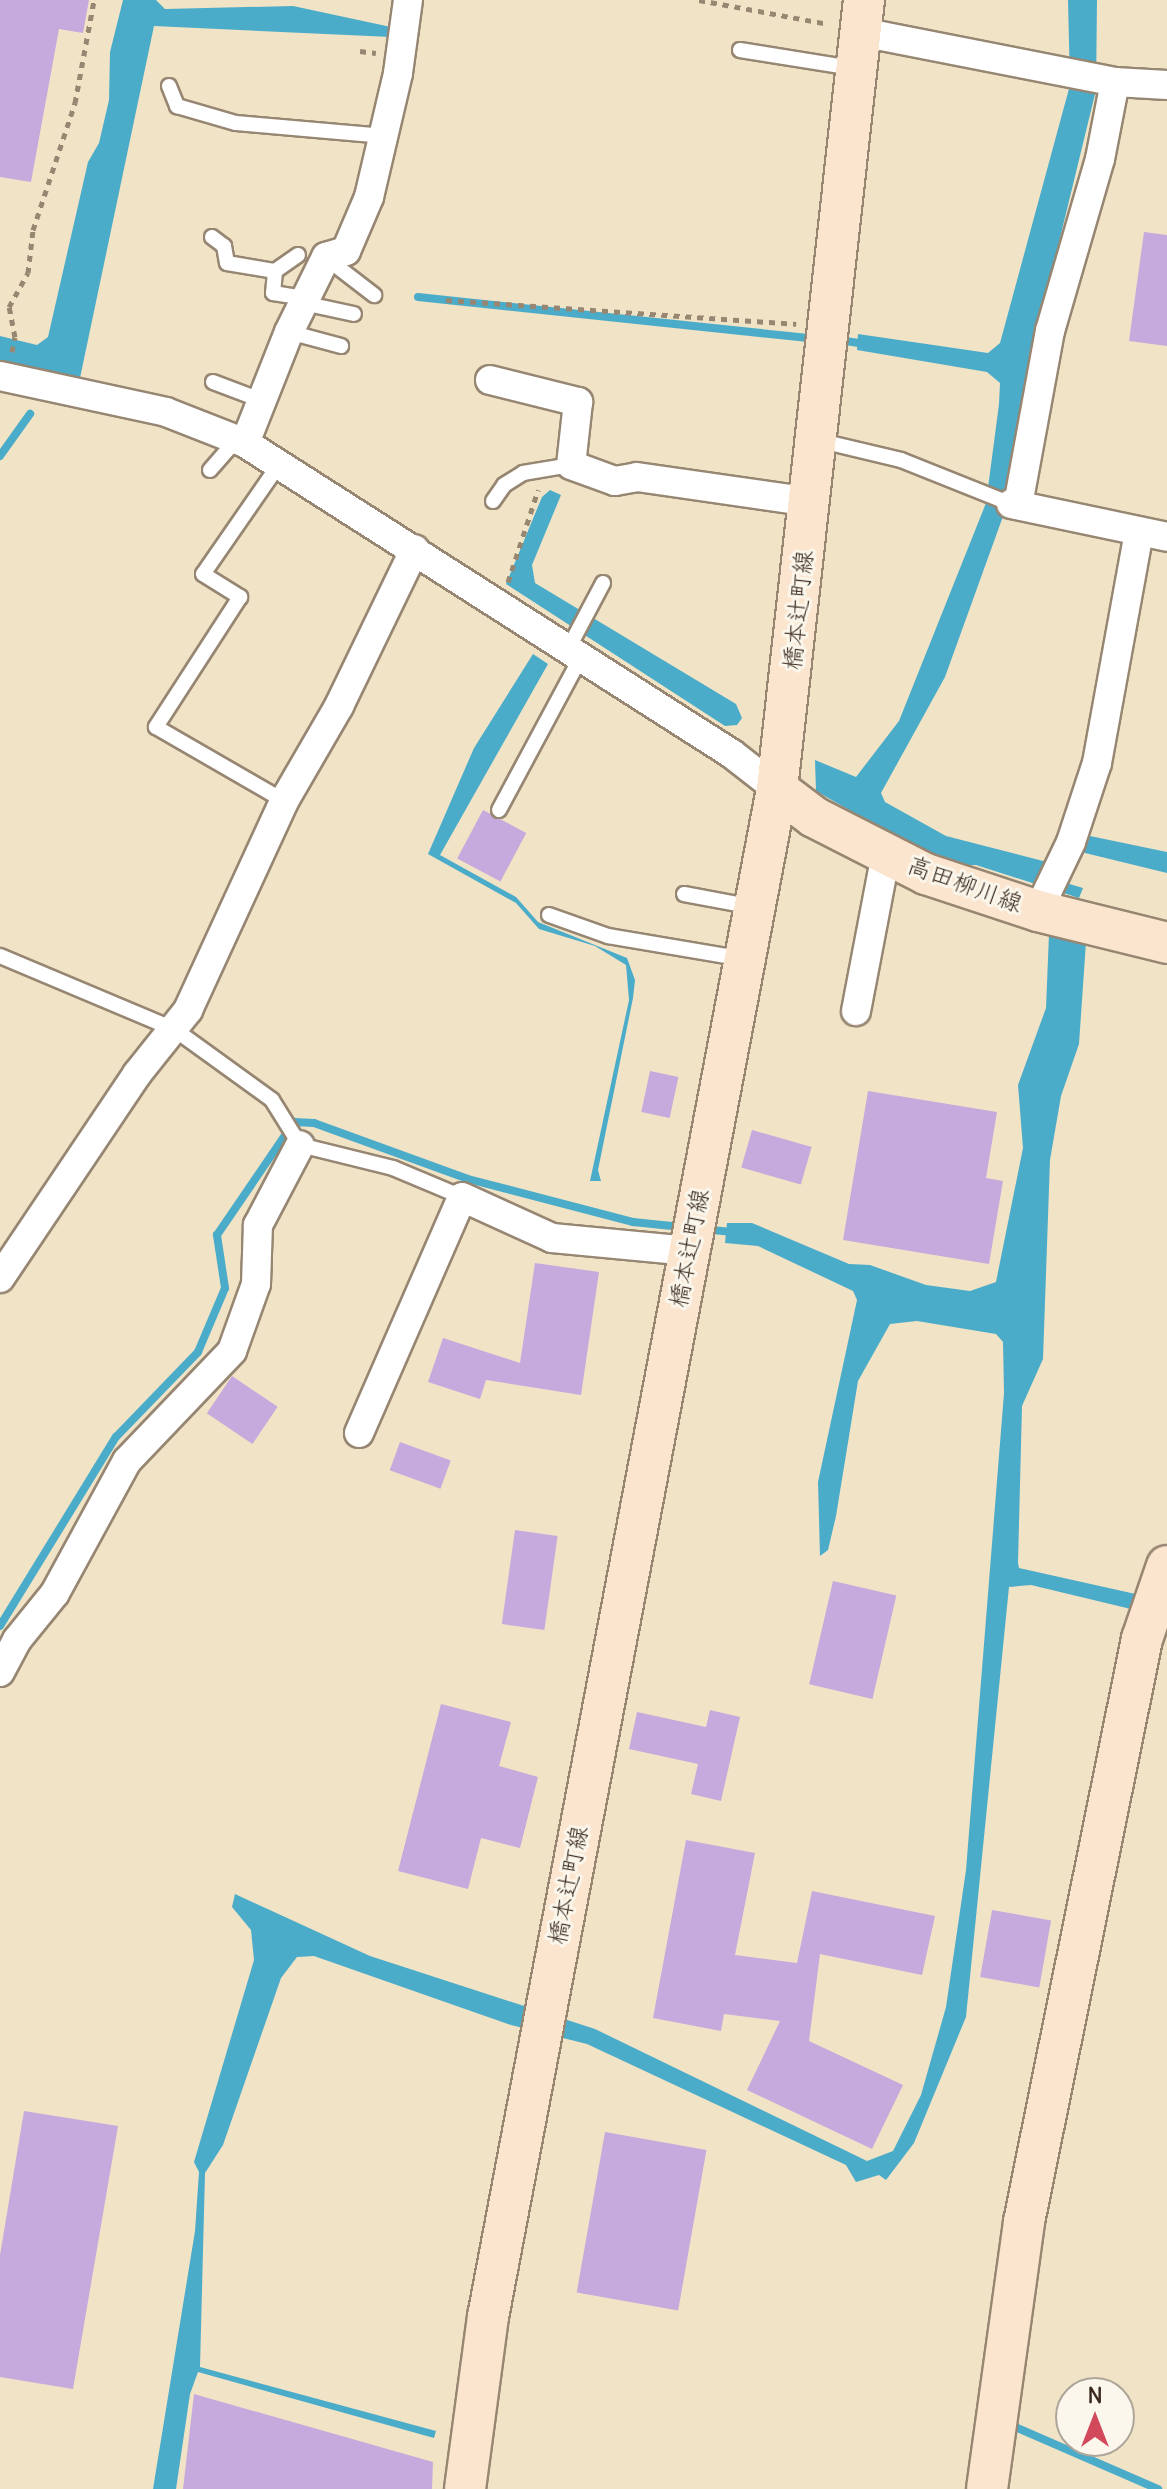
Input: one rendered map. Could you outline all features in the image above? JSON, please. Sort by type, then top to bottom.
[{"type":"main road","name":"橋本辻町線","points":[[465,2489],[488,2317],[689,1251],[757,908],[777,789],[828,339],[855,32]]},
{"type":"main road","name":"高田柳川線","points":[[777,789],[814,817],[926,874],[1043,902],[1167,943]]},
{"type":"main road","points":[[987,2489],[1027,2207],[1142,1639],[1167,1566]]},
{"type":"street","points":[[241,441],[263,401],[304,301],[369,197],[384,136],[404,20]]},
{"type":"street","points":[[855,32],[1107,80],[1167,85]]},
{"type":"street","points":[[1043,902],[1071,842],[1097,763],[1153,535],[1014,504],[1050,331],[1100,159],[1107,80]]},
{"type":"street","points":[[0,376],[166,412],[241,441],[415,549],[496,604],[574,650],[732,754],[777,789]]},
{"type":"street","points":[[490,380],[578,402],[563,466],[615,481],[637,477],[810,502]]},
{"type":"street","points":[[0,1278],[188,1010],[284,801],[339,706],[415,549]]},
{"type":"street","points":[[856,1011],[886,854]]},
{"type":"street","points":[[0,1672],[17,1640],[55,1593],[127,1461],[232,1351],[256,1284],[258,1225],[300,1145]]},
{"type":"street","points":[[359,1433],[462,1197],[552,1238],[689,1251]]},
{"type":"lane","points":[[740,50],[855,32]]},
{"type":"lane","points":[[169,86],[177,106],[236,123],[384,136]]},
{"type":"lane","points":[[212,237],[224,246],[227,263],[275,271],[331,256],[374,295]]},
{"type":"lane","points":[[275,271],[273,293],[354,314]]},
{"type":"lane","points":[[289,332],[341,346]]},
{"type":"lane","points":[[213,382],[263,401]]},
{"type":"lane","points":[[817,440],[901,460],[983,495],[1014,504]]},
{"type":"lane","points":[[210,470],[241,441]]},
{"type":"lane","points":[[280,463],[203,574],[240,597],[156,727],[284,801]]},
{"type":"lane","points":[[493,501],[504,485],[523,473],[563,466]]},
{"type":"lane","points":[[499,810],[574,650],[585,612],[603,583]]},
{"type":"lane","points":[[684,894],[757,908]]},
{"type":"lane","points":[[549,915],[608,936],[745,959]]},
{"type":"lane","points":[[0,956],[174,1029],[272,1100],[300,1145],[393,1168],[462,1197]]},
{"type":"path","points":[[15,337],[9,307],[28,273],[33,230],[75,103],[94,0]]},
{"type":"path","points":[[699,0],[855,32]]},
{"type":"path","points":[[446,300],[828,339]]},
{"type":"path","points":[[496,604],[505,593],[534,496],[563,466]]},
{"type":"water","points":[[123,0],[156,0],[165,9],[293,6],[391,27],[391,37],[154,26],[80,378],[0,366],[0,336],[37,345],[48,337],[88,162],[99,143],[109,100],[110,52]]},
{"type":"water","points":[[1068,0],[1097,0],[1096,90],[1043,308],[1010,497],[945,677],[881,793],[885,802],[946,836],[1043,861],[1090,836],[1167,852],[1167,873],[1081,852],[1066,883],[1083,888],[1079,898],[976,865],[945,865],[816,791],[815,760],[856,777],[899,721],[986,503],[999,404],[1000,383],[987,372],[857,350],[858,334],[988,353],[1000,343],[1070,85]]},
{"type":"water","points":[[550,490],[561,495],[532,565],[535,583],[736,704],[742,718],[737,725],[725,726],[506,584],[542,497]]},
{"type":"water","points":[[533,654],[548,664],[440,855],[516,897],[538,922],[627,958],[635,980],[633,998],[598,1170],[601,1181],[590,1181],[629,1000],[626,965],[595,946],[539,929],[516,903],[428,854],[474,748]]},
{"type":"water","points":[[1049,934],[1086,942],[1079,1044],[1061,1096],[1050,1160],[1043,1359],[1022,1406],[1018,1563],[1019,1568],[1140,1595],[1135,1610],[1031,1585],[1009,1587],[966,2017],[914,2143],[886,2180],[879,2175],[856,2182],[846,2165],[587,2044],[511,2025],[314,1956],[297,1957],[281,1978],[223,2145],[205,2173],[200,2367],[436,2431],[434,2438],[198,2372],[190,2394],[176,2489],[153,2489],[195,2231],[199,2172],[194,2162],[254,1960],[251,1930],[232,1907],[235,1894],[370,1956],[595,2029],[867,2161],[893,2151],[921,2095],[946,2007],[966,1870],[1004,1393],[1003,1342],[996,1334],[917,1321],[890,1324],[858,1381],[836,1516],[828,1550],[820,1556],[818,1482],[857,1300],[853,1291],[758,1246],[725,1243],[727,1223],[752,1223],[849,1264],[870,1265],[926,1285],[970,1291],[996,1282],[1023,1148],[1018,1085],[1046,1008]]},
{"type":"building","points":[[0,0],[89,0],[83,33],[59,29],[31,182],[0,177]]},
{"type":"building","points":[[1144,232],[1167,235],[1167,346],[1129,341]]},
{"type":"building","points":[[483,810],[526,833],[500,882],[457,859]]},
{"type":"building","points":[[650,1071],[678,1077],[670,1118],[641,1112]]},
{"type":"building","points":[[868,1091],[997,1112],[986,1178],[1003,1181],[989,1264],[843,1240]]},
{"type":"building","points":[[752,1130],[812,1147],[801,1185],[741,1167]]},
{"type":"building","points":[[535,1263],[599,1272],[581,1395],[486,1380],[480,1399],[428,1382],[443,1338],[520,1363]]},
{"type":"building","points":[[232,1376],[278,1407],[252,1444],[207,1413]]},
{"type":"building","points":[[400,1442],[451,1460],[440,1489],[390,1470]]},
{"type":"building","points":[[515,1530],[558,1536],[544,1630],[502,1624]]},
{"type":"building","points":[[833,1581],[896,1596],[872,1699],[809,1684]]},
{"type":"building","points":[[441,1704],[511,1722],[499,1766],[538,1777],[520,1848],[481,1838],[468,1889],[398,1871]]},
{"type":"building","points":[[710,1710],[740,1717],[721,1801],[691,1794],[698,1764],[629,1749],[637,1712],[706,1727]]},
{"type":"building","points":[[686,1840],[755,1853],[735,1955],[797,1963],[812,1891],[935,1916],[922,1975],[820,1954],[809,2041],[903,2085],[872,2149],[747,2090],[780,2021],[724,2014],[721,2031],[653,2018]]},
{"type":"building","points":[[992,1910],[1051,1920],[1039,1987],[980,1977]]},
{"type":"building","points":[[24,2111],[118,2126],[73,2389],[0,2377],[0,2255]]},
{"type":"building","points":[[605,2132],[706,2150],[678,2310],[577,2293]]},
{"type":"building","points":[[194,2394],[433,2462],[432,2489],[183,2489]]},
{"type":"waterway","points":[[418,297],[816,339]]},
{"type":"waterway","points":[[838,340],[868,344]]},
{"type":"waterway","points":[[0,456],[30,414]]},
{"type":"waterway","points":[[0,1626],[116,1437],[198,1352],[225,1288],[217,1235],[294,1122],[314,1123],[468,1179],[633,1222],[682,1227]]},
{"type":"waterway","points":[[703,1229],[733,1232]]},
{"type":"waterway","points":[[1006,2423],[1158,2489]]}]
